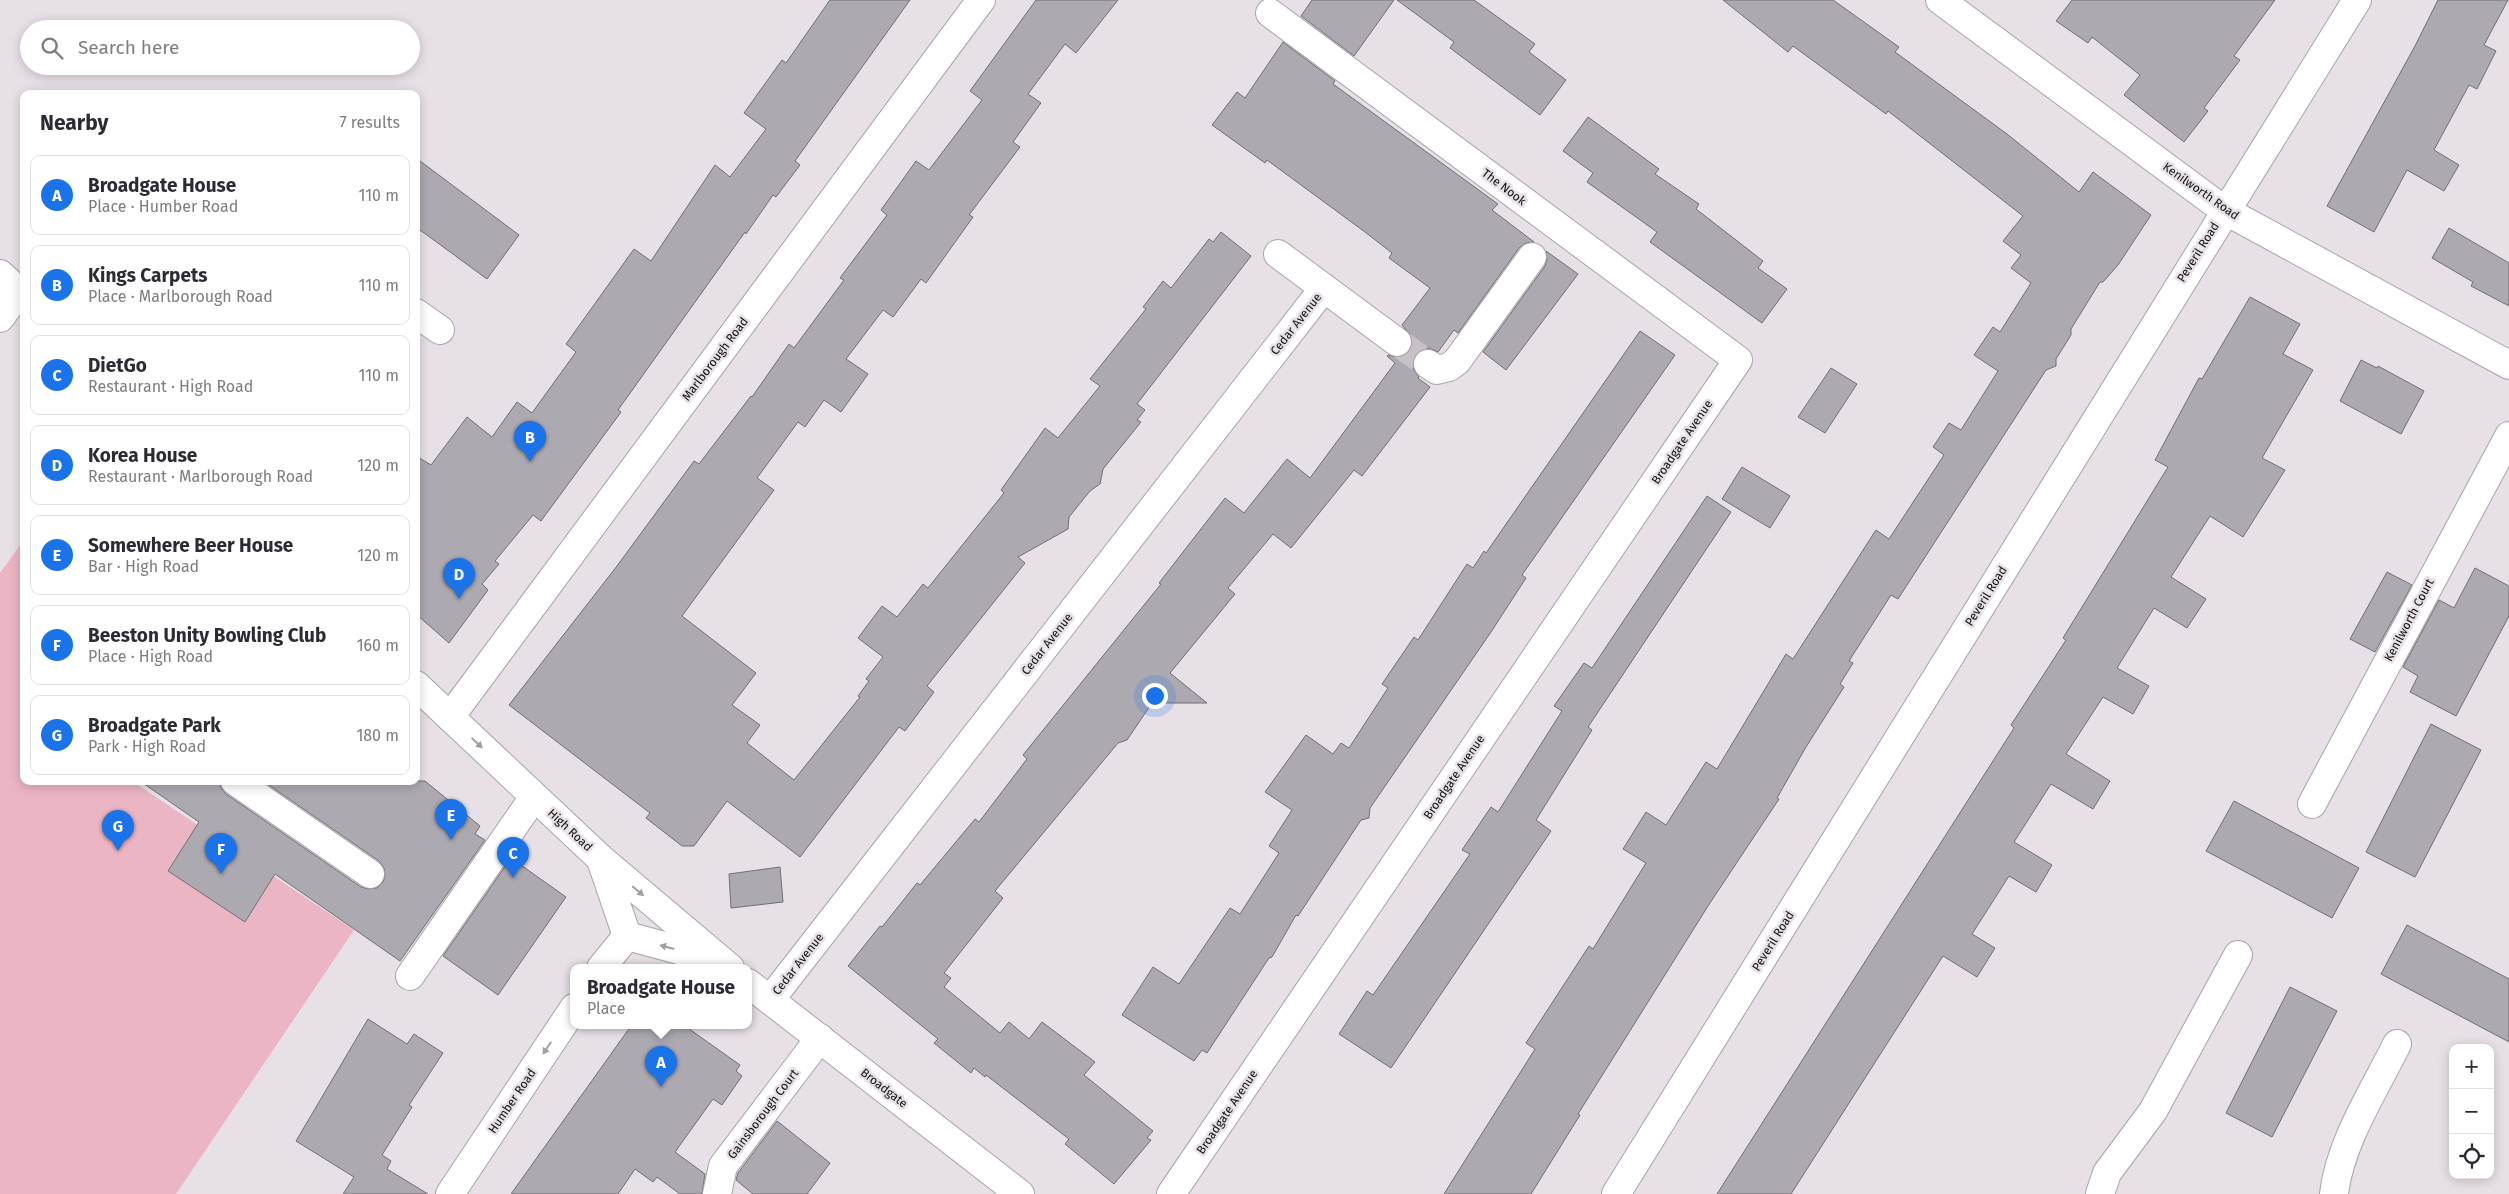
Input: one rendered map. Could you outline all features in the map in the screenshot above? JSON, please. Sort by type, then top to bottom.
[{"type":"street","name":"Marlborough Road","points":[[450,717],[981,0]]},
{"type":"street","name":"Kenilworth Road","points":[[1940,0],[2224,210],[2509,365]]},
{"type":"street","name":"Peveril Road","points":[[1616,1194],[2224,210],[2357,0]]},
{"type":"street","name":"The Nook","points":[[1270,13],[1738,360]]},
{"type":"street","points":[[1278,254],[1391,338]]},
{"type":"street","points":[[1428,364],[1437,370],[1448,367],[1457,361],[1532,257]]},
{"type":"street","points":[[0,318],[14,288]]},
{"type":"street","name":"Cedar Avenue","points":[[770,1000],[1324,288]]},
{"type":"street","points":[[420,316],[440,330]]},
{"type":"street","name":"Broadgate Avenue","points":[[1171,1194],[1738,360]]},
{"type":"street","name":"Kenilworth Court","points":[[2312,804],[2509,436]]},
{"type":"street","name":"High Road","points":[[420,689],[601,859],[725,964]]},
{"type":"street","points":[[241,785],[370,874]]},
{"type":"street","points":[[410,976],[534,797]]},
{"type":"street","points":[[601,859],[627,936]]},
{"type":"street","points":[[627,936],[679,950],[719,964]]},
{"type":"street","points":[[604,964],[627,936]]},
{"type":"street","points":[[2100,1194],[2107,1174],[2140,1126],[2153,1111],[2238,955]]},
{"type":"street","name":"Broadgate","points":[[752,986],[1020,1194]]},
{"type":"street","name":"Humber Road","points":[[450,1194],[570,1014]]},
{"type":"street","name":"Gainsborough Court","points":[[717,1194],[723,1166],[820,1038]]},
{"type":"street","points":[[2334,1194],[2337,1172],[2350,1138],[2397,1044]]},
{"type":"shaded area","points":[[20,546],[20,785],[138,785],[354,930],[176,1194],[0,1194],[0,573]]},
{"type":"building","points":[[830,0],[910,0],[795,161],[800,165],[776,197],[773,195],[746,234],[745,232],[618,410],[621,412],[541,521],[533,515],[495,561],[499,564],[482,584],[488,590],[449,643],[420,618],[420,458],[431,465],[467,417],[492,437],[517,402],[532,413],[576,352],[566,344],[634,249],[651,261],[715,165],[730,177],[766,129],[744,113],[782,60],[786,63]]},
{"type":"building","points":[[1036,0],[1118,0],[1076,53],[1065,44],[1028,94],[1041,103],[1013,142],[1020,147],[969,215],[973,217],[926,283],[921,279],[893,317],[883,310],[846,359],[868,374],[841,412],[824,400],[805,427],[798,422],[757,478],[774,490],[682,616],[756,673],[732,705],[760,725],[747,743],[794,780],[860,697],[858,696],[869,681],[866,679],[883,657],[858,638],[882,606],[897,617],[923,584],[928,588],[1004,493],[1001,490],[1045,428],[1058,438],[1100,386],[1090,379],[1146,309],[1143,307],[1163,281],[1171,288],[1209,239],[1213,242],[1221,232],[1251,256],[1137,404],[1145,410],[1137,420],[1141,422],[1103,469],[1100,484],[1090,491],[1069,517],[1068,529],[1018,557],[1025,563],[927,686],[934,692],[905,731],[899,727],[800,857],[727,801],[694,846],[682,846],[646,818],[650,813],[509,705],[617,566],[694,461],[699,464],[752,397],[789,344],[794,348],[844,280],[840,278],[887,215],[881,210],[916,161],[929,170],[982,100],[970,91]]},
{"type":"building","points":[[1312,0],[1394,0],[1354,56],[1301,16]]},
{"type":"building","points":[[1397,0],[1474,0],[1535,44],[1529,52],[1566,80],[1540,115],[1450,48],[1454,42]]},
{"type":"building","points":[[1723,0],[1833,0],[1899,47],[1895,52],[2007,134],[2079,192],[2093,172],[2151,215],[2118,265],[2103,282],[2100,282],[2071,329],[2071,335],[2056,359],[2056,366],[2046,370],[1898,599],[1891,595],[1849,661],[1853,663],[1840,684],[1844,687],[1806,747],[1777,798],[1779,799],[1708,906],[1578,1114],[1580,1115],[1531,1194],[1444,1194],[1535,1049],[1526,1043],[1589,946],[1593,949],[1646,863],[1623,849],[1646,812],[1666,825],[1706,762],[1717,769],[1786,654],[1793,659],[1876,530],[1889,539],[1944,455],[1933,447],[1949,423],[1961,430],[1998,371],[1974,355],[1993,327],[2000,332],[2031,283],[2011,268],[2021,255],[2003,241],[2023,216],[1888,111],[1886,114],[1793,46],[1788,52]]},
{"type":"building","points":[[2072,0],[2275,0],[2234,56],[2240,60],[2204,108],[2208,111],[2184,142],[2124,95],[2140,75],[2092,37],[2088,43],[2056,21]]},
{"type":"building","points":[[2438,0],[2508,0],[2484,45],[2496,51],[2477,89],[2469,85],[2434,150],[2459,165],[2444,191],[2407,170],[2374,232],[2327,206],[2415,46]]},
{"type":"building","points":[[1283,42],[1335,81],[1333,84],[1498,204],[1492,210],[1534,242],[1526,243],[1519,248],[1458,333],[1454,330],[1438,352],[1429,348],[1421,350],[1415,355],[1412,363],[1414,370],[1418,378],[1430,387],[1362,476],[1354,470],[1291,548],[1273,534],[1228,588],[1235,594],[1170,673],[1207,703],[1152,703],[1127,740],[1118,743],[995,891],[1003,898],[944,973],[951,978],[944,987],[1000,1033],[1009,1022],[1029,1039],[1042,1022],[1095,1062],[1084,1075],[1153,1131],[1147,1138],[1151,1140],[1114,1184],[1065,1144],[1069,1139],[986,1075],[985,1077],[974,1068],[971,1073],[934,1043],[938,1039],[848,966],[917,883],[920,885],[975,819],[979,822],[1027,759],[1023,755],[1161,584],[1159,583],[1225,498],[1244,513],[1287,459],[1310,478],[1395,363],[1387,356],[1403,356],[1410,351],[1412,344],[1411,336],[1402,325],[1430,288],[1389,258],[1392,253],[1365,232],[1267,160],[1265,163],[1212,125],[1237,92],[1245,98]]},
{"type":"building","points":[[1588,117],[1659,169],[1655,174],[1699,204],[1696,209],[1763,261],[1758,268],[1787,289],[1762,323],[1650,242],[1657,232],[1587,182],[1593,173],[1563,151]]},
{"type":"building","points":[[420,161],[519,235],[487,279],[420,230]]},
{"type":"building","points":[[2449,228],[2509,263],[2509,306],[2471,286],[2473,282],[2432,258]]},
{"type":"building","points":[[1546,251],[1578,274],[1506,370],[1483,352],[1545,266],[1547,259]]},
{"type":"building","points":[[2250,297],[2300,324],[2283,354],[2313,370],[2262,458],[2285,470],[2243,537],[2210,516],[2171,577],[2206,599],[2187,628],[2154,608],[2117,668],[2149,686],[2133,714],[2103,697],[2066,754],[2110,781],[2093,809],[2051,784],[2014,842],[2052,865],[2036,892],[2009,876],[1972,934],[1995,948],[1977,977],[1943,956],[1791,1194],[1717,1194],[2014,728],[2011,725],[2066,640],[2063,638],[2168,467],[2155,460],[2199,378],[2202,379]]},
{"type":"building","points":[[1640,331],[1675,355],[1522,575],[1526,578],[1370,808],[1369,818],[1361,820],[1298,916],[1296,915],[1272,957],[1269,958],[1207,1053],[1202,1050],[1194,1061],[1122,1015],[1153,967],[1179,984],[1230,908],[1240,914],[1279,853],[1269,846],[1292,810],[1265,792],[1306,735],[1333,754],[1341,743],[1349,748],[1388,688],[1382,684],[1414,637],[1418,640],[1467,564],[1473,568],[1484,551],[1486,553]]},
{"type":"building","points":[[2361,360],[2377,368],[2378,366],[2424,391],[2401,434],[2340,401]]},
{"type":"building","points":[[1831,368],[1857,384],[1825,433],[1798,417]]},
{"type":"building","points":[[1742,467],[1790,496],[1770,528],[1722,499]]},
{"type":"building","points":[[1707,496],[1731,512],[1588,727],[1592,730],[1536,820],[1551,831],[1391,1068],[1339,1034],[1367,991],[1373,995],[1470,854],[1462,850],[1491,807],[1498,812],[1562,711],[1554,706],[1584,663],[1592,668]]},
{"type":"building","points":[[2475,568],[2509,586],[2509,616],[2456,716],[2410,692],[2418,676],[2403,667],[2439,600],[2454,608]]},
{"type":"building","points":[[2387,572],[2412,585],[2375,652],[2350,639]]},
{"type":"building","points":[[2431,724],[2481,750],[2415,877],[2366,852]]},
{"type":"building","points":[[420,781],[425,781],[480,826],[475,834],[485,840],[400,961],[275,874],[245,922],[168,871],[199,822],[146,785],[221,785],[226,794],[361,887],[368,889],[377,888],[383,882],[385,876],[384,868],[379,861],[269,785],[420,785]]},
{"type":"building","points":[[2234,801],[2359,868],[2332,918],[2206,851]]},
{"type":"building","points":[[511,858],[566,897],[498,995],[443,956]]},
{"type":"building","points":[[780,867],[783,902],[731,908],[729,874]]},
{"type":"building","points":[[2407,925],[2509,979],[2509,1042],[2381,974]]},
{"type":"building","points":[[2290,987],[2337,1011],[2272,1137],[2226,1113]]},
{"type":"building","points":[[368,1019],[407,1044],[414,1034],[443,1053],[409,1105],[412,1107],[382,1155],[391,1161],[387,1169],[428,1194],[343,1194],[354,1177],[296,1141]]},
{"type":"building","points":[[629,1029],[689,1029],[740,1065],[736,1071],[742,1076],[722,1105],[713,1099],[675,1152],[705,1174],[702,1194],[680,1194],[657,1177],[653,1182],[635,1169],[618,1194],[511,1194]]},
{"type":"building","points":[[777,1121],[830,1163],[807,1194],[753,1194],[736,1180],[738,1173]]},
{"type":"tunnel","points":[[1397,342],[1428,364]]},
{"type":"place","name":"Kings Carpets","points":[[530,462]]},
{"type":"place","name":"Korea House","points":[[459,599]]},
{"type":"place","name":"Somewhere Beer House","points":[[451,840]]},
{"type":"place","name":"Broadgate Park","points":[[118,851]]},
{"type":"place","name":"Beeston Unity Bowling Club","points":[[221,874]]},
{"type":"place","name":"DietGo","points":[[513,878]]},
{"type":"place","name":"Broadgate House","points":[[661,1087]]}]
